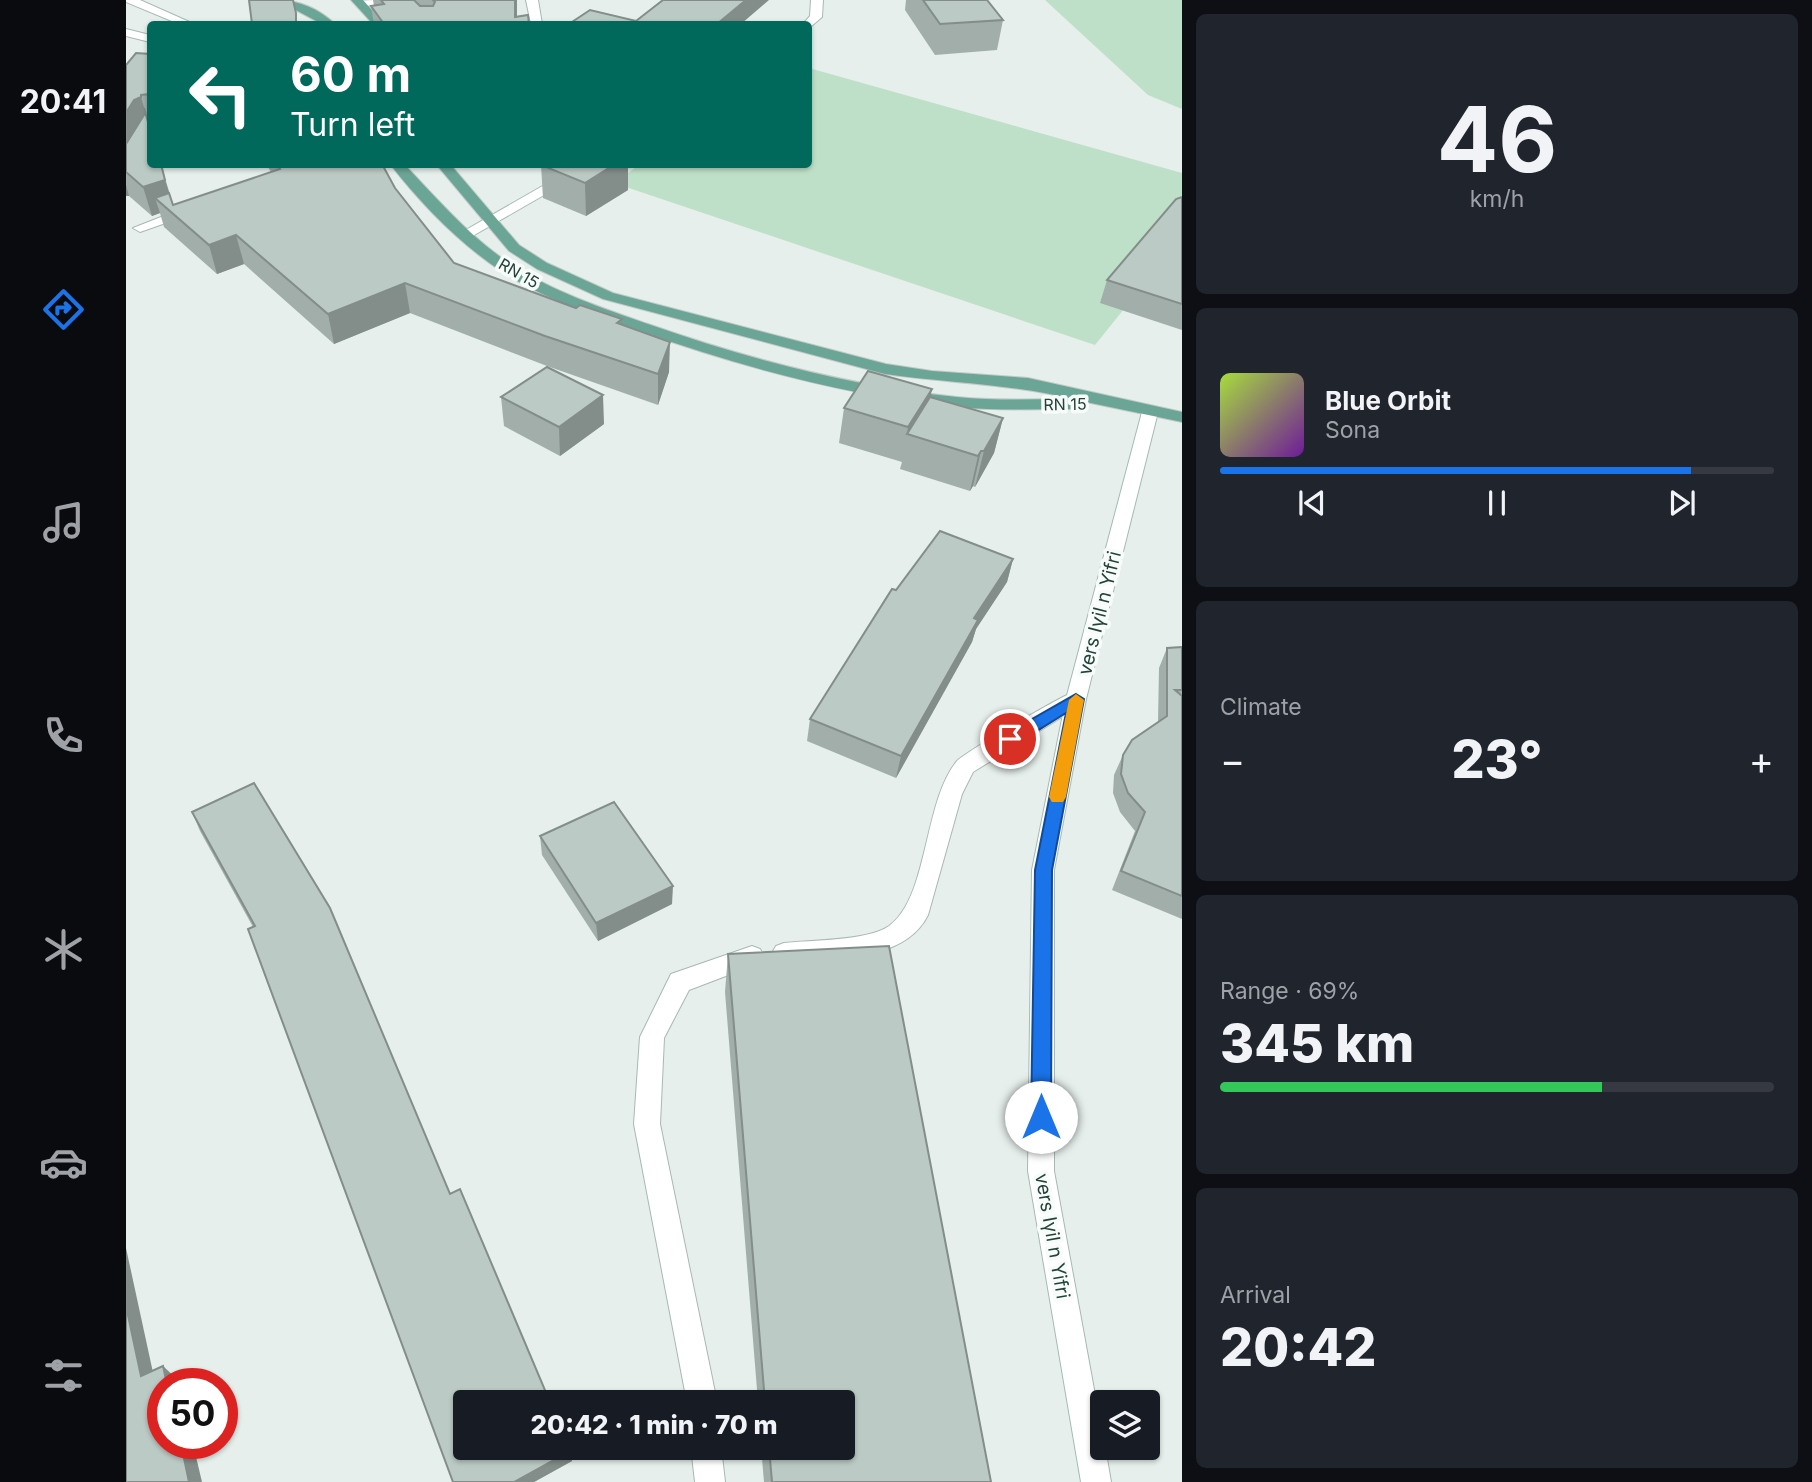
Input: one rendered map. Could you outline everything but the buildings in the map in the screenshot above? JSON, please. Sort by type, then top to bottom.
[{"type":"main road","points":[[130,0],[181,21]]},
{"type":"main road","points":[[283,0],[323,21]]},
{"type":"main road","points":[[532,0],[536,21]]},
{"type":"main road","points":[[812,22],[816,17],[817,0]]},
{"type":"main road","points":[[358,1],[376,21]]},
{"type":"main road","points":[[358,1],[416,10],[426,21]]},
{"type":"main road","points":[[126,32],[147,38]]},
{"type":"main road","name":"RN 15","points":[[400,168],[464,235],[508,269],[566,298],[735,358],[870,389],[958,402],[1109,403]]},
{"type":"main road","name":"RN 15","points":[[445,168],[514,248],[542,266],[608,296],[859,364],[932,376],[1028,383],[1182,417]]},
{"type":"main road","points":[[464,235],[585,168]]},
{"type":"main road","points":[[140,228],[201,206]]},
{"type":"main road","name":"vers Iγil n Yifri","points":[[1096,1482],[1041,1171],[1043,870],[1076,699],[1150,412]]},
{"type":"main road","points":[[700,1390],[647,1124],[652,1037],[680,982],[744,957],[865,945],[895,935],[916,915],[951,794],[965,766],[1076,699]]},
{"type":"main road","points":[[707,1460],[710,1482]]},
{"type":"green space","points":[[1045,0],[1182,0],[1182,109],[1148,95]]},
{"type":"green space","points":[[812,69],[1182,173],[1182,237],[1095,345],[614,183],[635,168],[812,168]]},
{"type":"slow traffic","points":[[1057,797],[1076,700]]},
{"type":"route","points":[[1010,739],[1076,699],[1043,870],[1041,1117]]}]
